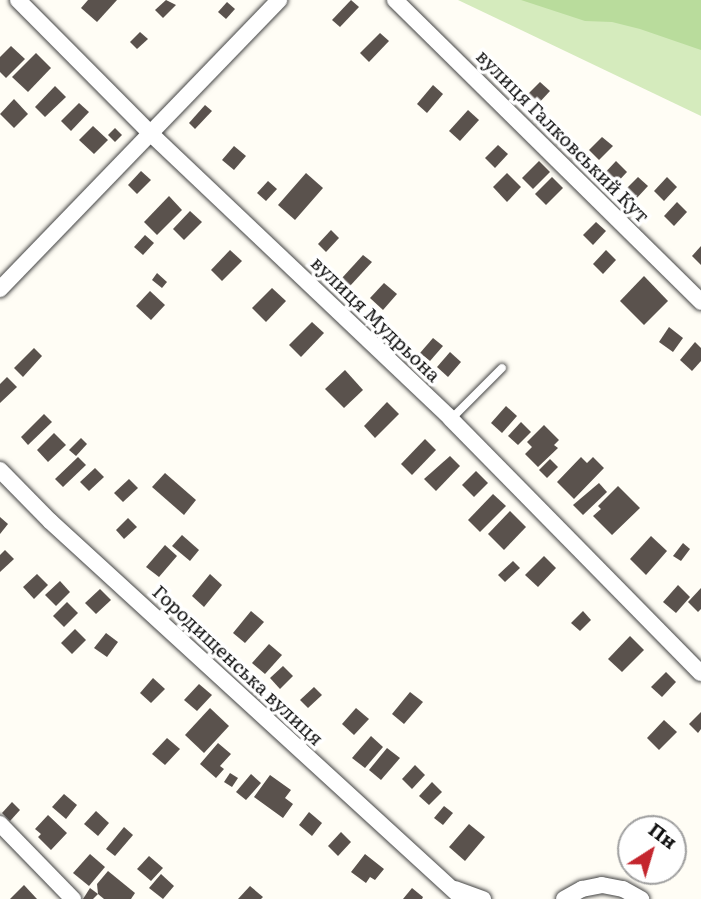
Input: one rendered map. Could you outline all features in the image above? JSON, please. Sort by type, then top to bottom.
[{"type":"street","name":"вулиця Мудрьона","points":[[18,0],[149,132],[451,419],[701,673]]},
{"type":"street","points":[[0,289],[279,0]]},
{"type":"street","name":"вулиця Галковський Кут","points":[[396,0],[701,302]]},
{"type":"street","name":"Городищенська вулиця","points":[[0,470],[50,521],[457,893],[483,899]]},
{"type":"street","points":[[0,824],[73,899]]},
{"type":"street","points":[[564,899],[582,889],[603,885],[623,889],[641,899]]},
{"type":"lane","points":[[451,419],[502,368]]},
{"type":"green space","points":[[458,0],[701,0],[701,116]]},
{"type":"green space","points":[[521,0],[701,0],[701,50],[640,29],[612,22],[585,21]]},
{"type":"building","points":[[88,0],[117,0],[97,22],[81,8]]},
{"type":"building","points":[[166,0],[176,5],[163,18],[155,10]]},
{"type":"building","points":[[351,0],[359,7],[340,27],[332,20]]},
{"type":"building","points":[[227,2],[235,9],[226,19],[218,12]]},
{"type":"building","points":[[140,32],[148,39],[137,49],[130,42]]},
{"type":"building","points":[[380,33],[389,41],[369,62],[360,53]]},
{"type":"building","points":[[11,46],[25,59],[6,78],[0,72],[0,57]]},
{"type":"building","points":[[36,53],[51,68],[28,92],[12,77]]},
{"type":"building","points":[[540,82],[550,91],[537,105],[527,95]]},
{"type":"building","points":[[433,85],[443,94],[427,113],[417,104]]},
{"type":"building","points":[[55,86],[66,97],[45,117],[35,107]]},
{"type":"building","points":[[14,99],[28,114],[14,128],[0,114]]},
{"type":"building","points":[[79,103],[89,112],[71,131],[61,121]]},
{"type":"building","points":[[205,105],[212,111],[195,129],[189,123]]},
{"type":"building","points":[[468,110],[479,120],[460,141],[449,131]]},
{"type":"building","points":[[93,126],[108,140],[94,154],[79,140]]},
{"type":"building","points":[[115,128],[122,135],[115,142],[108,135]]},
{"type":"building","points":[[602,137],[613,146],[599,160],[589,150]]},
{"type":"building","points":[[498,145],[508,154],[495,168],[485,158]]},
{"type":"building","points":[[234,146],[246,156],[234,170],[222,160]]},
{"type":"building","points":[[539,161],[550,172],[533,189],[522,178]]},
{"type":"building","points":[[616,161],[627,172],[611,189],[600,178]]},
{"type":"building","points":[[141,171],[151,180],[137,194],[128,185]]},
{"type":"building","points":[[306,173],[323,188],[295,220],[278,205]]},
{"type":"building","points":[[507,173],[521,187],[507,202],[493,187]]},
{"type":"building","points":[[552,177],[563,188],[546,205],[535,194]]},
{"type":"building","points":[[638,177],[648,186],[635,200],[625,190]]},
{"type":"building","points":[[667,177],[677,187],[664,201],[654,191]]},
{"type":"building","points":[[268,181],[277,189],[266,201],[257,193]]},
{"type":"building","points":[[169,196],[182,210],[157,235],[144,222]]},
{"type":"building","points":[[677,202],[687,212],[674,226],[664,216]]},
{"type":"building","points":[[190,211],[202,222],[184,240],[173,229]]},
{"type":"building","points":[[596,222],[606,231],[593,245],[583,235]]},
{"type":"building","points":[[331,230],[339,238],[326,252],[318,244]]},
{"type":"building","points":[[145,235],[154,243],[143,255],[134,247]]},
{"type":"building","points":[[701,246],[701,265],[692,256]]},
{"type":"building","points":[[230,250],[242,261],[222,281],[211,270]]},
{"type":"building","points":[[606,250],[616,260],[603,274],[593,264]]},
{"type":"building","points":[[363,255],[372,262],[350,286],[342,278]]},
{"type":"building","points":[[157,273],[167,282],[162,288],[152,280]]},
{"type":"building","points":[[644,276],[668,301],[644,325],[620,301]]},
{"type":"building","points":[[384,283],[397,294],[383,310],[370,298]]},
{"type":"building","points":[[272,288],[286,301],[266,322],[252,308]]},
{"type":"building","points":[[150,291],[165,305],[151,320],[136,306]]},
{"type":"building","points":[[312,322],[324,333],[301,357],[289,345]]},
{"type":"building","points":[[669,327],[683,338],[673,352],[659,342]]},
{"type":"building","points":[[433,338],[443,346],[430,361],[420,353]]},
{"type":"building","points":[[695,342],[701,348],[701,361],[692,371],[680,360]]},
{"type":"building","points":[[34,348],[42,356],[23,377],[14,368]]},
{"type":"building","points":[[450,352],[461,362],[448,377],[437,367]]},
{"type":"building","points":[[345,370],[363,390],[344,408],[325,389]]},
{"type":"building","points":[[7,377],[17,387],[0,403],[0,384]]},
{"type":"building","points":[[387,402],[399,414],[375,438],[364,426]]},
{"type":"building","points":[[506,406],[517,416],[502,433],[491,423]]},
{"type":"building","points":[[44,414],[52,422],[28,445],[21,437]]},
{"type":"building","points":[[521,422],[531,432],[518,445],[508,436]]},
{"type":"building","points":[[544,425],[559,440],[554,445],[558,448],[538,467],[525,454],[532,447],[527,442]]},
{"type":"building","points":[[54,433],[66,445],[48,462],[37,450]]},
{"type":"building","points":[[81,438],[87,444],[76,456],[69,450]]},
{"type":"building","points":[[425,439],[436,450],[412,475],[401,464]]},
{"type":"building","points":[[450,456],[460,466],[436,491],[424,479]]},
{"type":"building","points":[[78,457],[86,465],[63,487],[55,479]]},
{"type":"building","points":[[581,457],[587,463],[593,457],[604,468],[574,499],[557,482]]},
{"type":"building","points":[[550,459],[558,467],[547,478],[539,470]]},
{"type":"building","points":[[95,468],[104,477],[89,491],[80,482]]},
{"type":"building","points":[[476,471],[488,483],[474,497],[462,485]]},
{"type":"building","points":[[165,473],[196,500],[184,515],[152,487]]},
{"type":"building","points":[[129,479],[138,488],[123,502],[114,493]]},
{"type":"building","points":[[599,483],[607,492],[583,515],[573,505]]},
{"type":"building","points":[[618,486],[640,508],[612,535],[593,516],[601,509],[598,506]]},
{"type":"building","points":[[493,494],[506,506],[480,532],[468,520]]},
{"type":"building","points":[[510,511],[526,527],[504,550],[488,534]]},
{"type":"building","points":[[0,517],[8,524],[0,534]]},
{"type":"building","points":[[128,518],[137,527],[124,539],[116,530]]},
{"type":"building","points":[[182,535],[199,550],[190,561],[172,546]]},
{"type":"building","points":[[651,536],[667,551],[646,575],[630,559]]},
{"type":"building","points":[[683,543],[690,549],[681,561],[673,556]]},
{"type":"building","points":[[165,545],[177,556],[159,577],[146,567]]},
{"type":"building","points":[[5,550],[14,559],[0,572],[0,555]]},
{"type":"building","points":[[544,556],[556,568],[538,587],[525,575]]},
{"type":"building","points":[[513,561],[520,568],[505,582],[498,575]]},
{"type":"building","points":[[37,574],[48,585],[34,599],[23,587]]},
{"type":"building","points":[[210,574],[222,585],[204,607],[192,596]]},
{"type":"building","points":[[60,581],[70,592],[56,606],[45,595]]},
{"type":"building","points":[[678,585],[690,597],[676,613],[663,602]]},
{"type":"building","points":[[701,588],[701,609],[698,612],[688,602]]},
{"type":"building","points":[[100,589],[111,600],[96,614],[85,603]]},
{"type":"building","points":[[67,602],[78,613],[64,627],[53,616]]},
{"type":"building","points":[[251,611],[264,622],[245,643],[233,633]]},
{"type":"building","points":[[583,611],[591,620],[580,631],[571,623]]},
{"type":"building","points":[[75,629],[86,640],[72,654],[61,643]]},
{"type":"building","points":[[106,633],[118,642],[107,657],[94,648]]},
{"type":"building","points":[[630,636],[644,650],[622,672],[608,659]]},
{"type":"building","points":[[269,644],[282,655],[265,674],[252,663]]},
{"type":"building","points":[[283,666],[293,676],[280,689],[270,678]]},
{"type":"building","points":[[666,672],[676,682],[662,697],[651,687]]},
{"type":"building","points":[[153,678],[165,689],[151,703],[140,693]]},
{"type":"building","points":[[199,684],[212,695],[197,711],[184,700]]},
{"type":"building","points":[[314,687],[322,695],[308,708],[300,700]]},
{"type":"building","points":[[410,692],[423,702],[404,724],[392,714]]},
{"type":"building","points":[[210,708],[229,726],[204,753],[185,735]]},
{"type":"building","points":[[356,708],[369,719],[354,735],[342,724]]},
{"type":"building","points":[[701,712],[701,729],[698,733],[689,724]]},
{"type":"building","points":[[664,720],[677,732],[659,750],[647,738]]},
{"type":"building","points":[[371,736],[383,747],[365,768],[352,758]]},
{"type":"building","points":[[167,738],[180,749],[165,765],[152,754]]},
{"type":"building","points":[[218,743],[231,754],[220,766],[224,769],[216,778],[200,764]]},
{"type":"building","points":[[387,748],[400,758],[381,780],[369,770]]},
{"type":"building","points":[[415,765],[425,775],[412,789],[402,779]]},
{"type":"building","points":[[230,773],[238,778],[232,787],[224,782]]},
{"type":"building","points":[[251,774],[261,783],[246,800],[236,792]]},
{"type":"building","points":[[270,775],[291,790],[285,798],[293,804],[283,818],[254,797]]},
{"type":"building","points":[[432,782],[442,792],[429,805],[419,796]]},
{"type":"building","points":[[64,794],[77,805],[66,819],[52,807]]},
{"type":"building","points":[[12,802],[20,810],[10,821],[2,813]]},
{"type":"building","points":[[444,806],[453,813],[443,825],[434,818]]},
{"type":"building","points":[[96,811],[109,823],[98,836],[84,824]]},
{"type":"building","points":[[309,812],[322,823],[312,836],[299,825]]},
{"type":"building","points":[[48,815],[67,833],[51,850],[38,837],[41,834],[35,829]]},
{"type":"building","points":[[469,824],[485,837],[465,861],[449,847]]},
{"type":"building","points":[[124,827],[133,835],[115,856],[106,849]]},
{"type":"building","points":[[341,832],[351,842],[338,856],[328,846]]},
{"type":"building","points":[[90,854],[105,867],[89,886],[73,873]]},
{"type":"building","points":[[365,854],[384,869],[375,880],[370,877],[366,883],[351,872]]},
{"type":"building","points":[[149,856],[163,868],[151,881],[137,869]]},
{"type":"building","points":[[108,871],[135,893],[131,899],[104,899],[98,894],[97,884]]},
{"type":"building","points":[[161,874],[174,886],[163,899],[149,888]]},
{"type":"building","points":[[24,885],[37,899],[10,899]]},
{"type":"building","points":[[250,886],[263,897],[238,899]]},
{"type":"building","points":[[90,888],[98,894],[93,899],[83,899]]},
{"type":"building","points":[[412,888],[423,897],[422,899],[403,899]]}]
